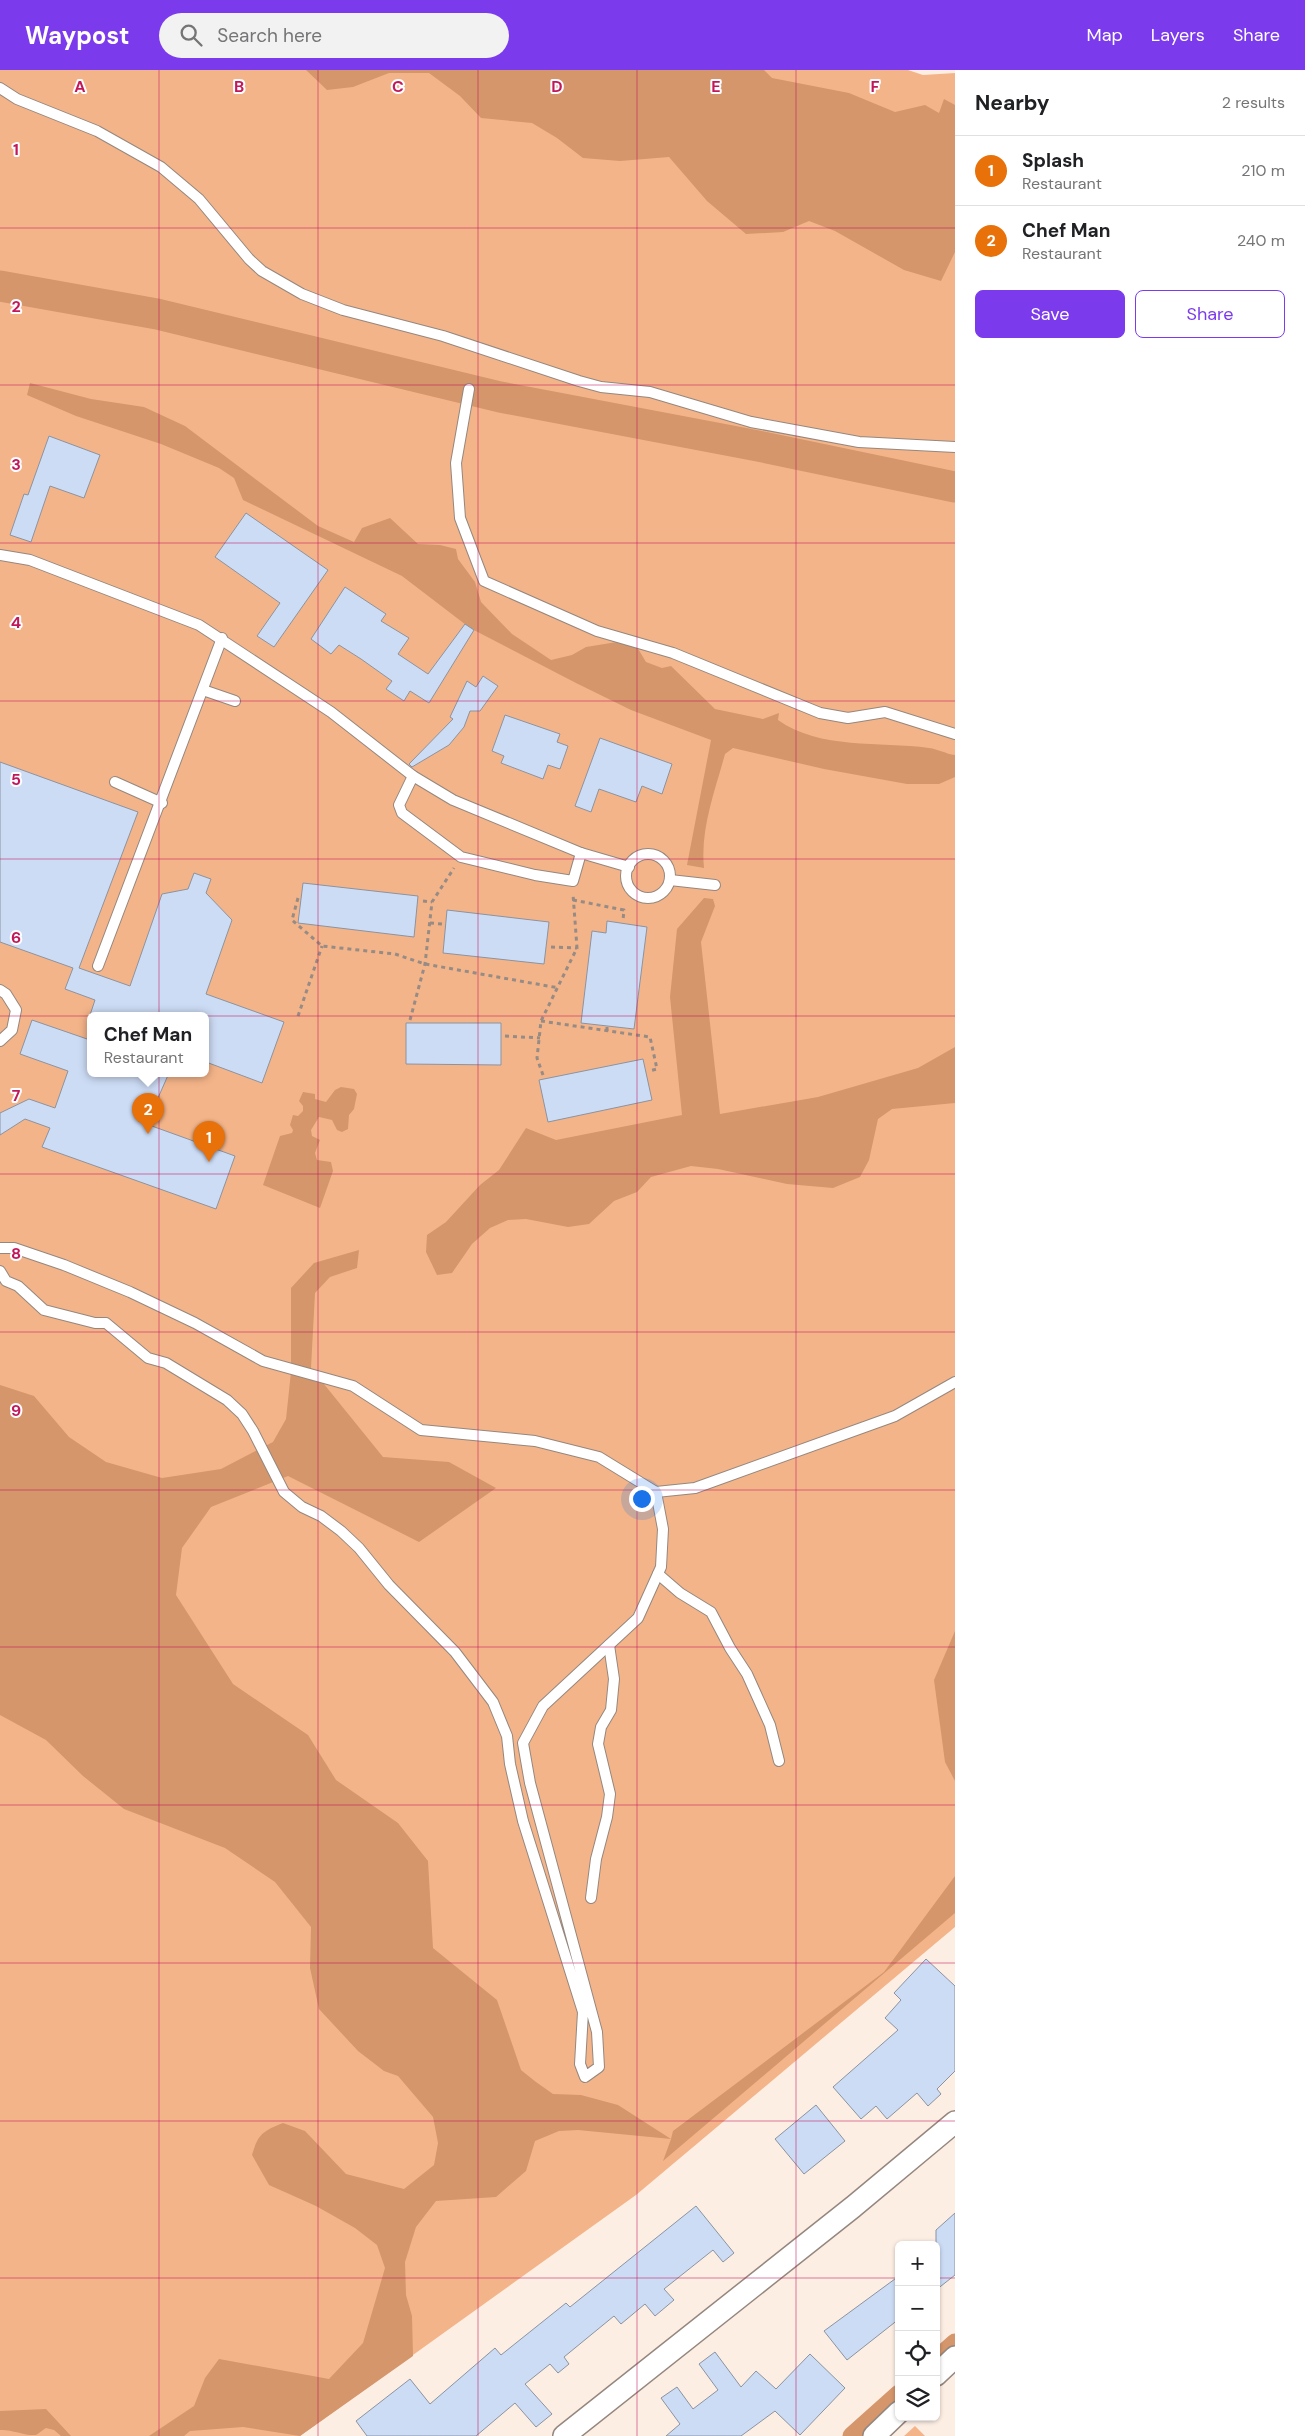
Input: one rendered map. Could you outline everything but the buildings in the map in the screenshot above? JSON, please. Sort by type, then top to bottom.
[{"type":"street","points":[[564,2436],[852,2207],[955,2122]]},
{"type":"street","points":[[940,2371],[955,2357]]},
{"type":"street","points":[[874,2436],[895,2416]]},
{"type":"lane","points":[[0,88],[16,100],[97,131],[148,159],[199,199],[232,240],[262,270],[302,294],[343,310],[443,336],[601,387],[650,392],[751,422],[859,442],[955,447]]},
{"type":"lane","points":[[469,389],[456,463],[460,518],[484,581],[597,631],[673,653],[820,713],[848,718],[885,712],[955,734]]},
{"type":"lane","points":[[0,555],[30,560],[178,616],[222,638],[331,712],[413,776],[453,800],[581,853],[628,867]]},
{"type":"lane","points":[[98,966],[162,803],[222,638]]},
{"type":"lane","points":[[204,690],[235,701]]},
{"type":"lane","points":[[413,776],[399,804],[402,813],[461,857],[535,875],[573,881],[581,853]]},
{"type":"lane","points":[[115,782],[162,803]]},
{"type":"lane","points":[[641,855],[658,856],[669,868],[670,880],[663,892],[656,896],[639,896],[632,891],[628,883],[628,867],[641,855]]},
{"type":"lane","points":[[670,880],[715,885]]},
{"type":"lane","points":[[0,990],[6,994],[16,1010],[12,1030],[0,1041]]},
{"type":"lane","points":[[0,1248],[14,1248],[64,1265],[130,1292],[195,1323],[263,1361],[353,1386],[421,1430],[535,1441],[599,1457],[656,1492],[695,1488],[895,1416],[955,1382]]},
{"type":"lane","points":[[0,1271],[6,1281],[18,1286],[44,1310],[95,1323],[106,1323],[148,1358],[166,1363],[227,1400],[242,1414],[253,1431],[284,1492],[302,1507],[321,1516],[359,1548],[389,1586],[455,1652],[493,1702],[507,1736],[510,1764],[523,1822],[583,2012],[580,2064],[585,2077],[599,2067],[597,2032],[530,1782],[523,1742],[543,1706],[638,1618],[661,1567],[663,1529],[656,1492]]},
{"type":"lane","points":[[658,1574],[680,1593],[711,1612],[730,1648],[747,1674],[770,1725],[779,1761]]},
{"type":"lane","points":[[591,1898],[596,1859],[607,1817],[610,1794],[598,1744],[600,1727],[611,1710],[614,1679],[609,1645]]},
{"type":"path","points":[[410,1020],[425,964],[432,902],[461,857]]},
{"type":"path","points":[[543,1075],[538,1058],[541,1021],[559,988],[577,948],[573,881]]},
{"type":"path","points":[[298,898],[292,920],[322,946],[395,954],[425,964],[559,988]]},
{"type":"path","points":[[573,900],[624,910],[623,920]]},
{"type":"path","points":[[423,901],[432,902]]},
{"type":"path","points":[[430,923],[442,924]]},
{"type":"path","points":[[298,1016],[322,946]]},
{"type":"path","points":[[551,947],[577,948]]},
{"type":"path","points":[[541,1021],[650,1037],[657,1069],[649,1071]]},
{"type":"path","points":[[606,1031],[607,1026]]},
{"type":"path","points":[[505,1036],[540,1038]]},
{"type":"shaded area","points":[[0,70],[908,70],[923,75],[955,73],[955,1927],[636,2195],[300,2436],[0,2436]]},
{"type":"shaded area","points":[[306,70],[764,70],[772,78],[849,93],[895,112],[925,105],[939,113],[944,99],[955,105],[955,252],[941,281],[904,270],[835,231],[809,221],[783,232],[746,234],[707,201],[669,157],[620,161],[583,158],[557,138],[532,123],[481,118],[460,96],[429,73],[389,73],[353,87],[327,90]]},
{"type":"shaded area","points":[[30,383],[91,399],[144,407],[185,426],[318,526],[354,542],[362,528],[390,518],[418,544],[440,545],[456,549],[458,559],[475,582],[481,602],[512,634],[551,660],[572,655],[586,647],[623,641],[637,647],[646,662],[662,668],[671,666],[715,709],[763,719],[779,713],[778,720],[794,730],[831,740],[936,749],[955,755],[955,777],[939,784],[907,784],[824,769],[733,748],[725,754],[709,810],[704,839],[704,868],[687,865],[711,740],[631,710],[470,628],[402,576],[243,500],[234,478],[219,468],[161,444],[76,416],[27,395]]},
{"type":"shaded area","points":[[704,898],[713,899],[715,906],[701,942],[720,1114],[818,1097],[918,1068],[955,1047],[955,1103],[892,1109],[878,1119],[869,1160],[860,1177],[833,1188],[787,1184],[718,1169],[691,1166],[651,1177],[637,1192],[614,1201],[589,1224],[568,1227],[526,1219],[508,1220],[490,1228],[472,1244],[452,1273],[437,1275],[426,1252],[427,1235],[446,1222],[480,1185],[499,1170],[526,1128],[556,1140],[682,1115],[670,997],[677,929]]},
{"type":"shaded area","points":[[341,1087],[354,1089],[357,1094],[354,1109],[349,1115],[348,1129],[342,1132],[337,1130],[332,1120],[319,1117],[311,1130],[312,1136],[320,1140],[315,1153],[317,1160],[331,1162],[333,1171],[320,1208],[263,1185],[280,1136],[292,1133],[293,1130],[290,1125],[293,1115],[298,1116],[303,1111],[303,1106],[299,1101],[303,1092],[315,1094],[315,1099],[326,1102],[335,1090]]},
{"type":"shaded area","points":[[359,1250],[357,1268],[330,1277],[315,1293],[311,1368],[383,1457],[449,1462],[496,1488],[419,1542],[288,1476],[211,1507],[182,1548],[176,1595],[233,1684],[308,1735],[336,1780],[398,1823],[428,1861],[433,1948],[497,2000],[521,2070],[553,2094],[581,2095],[618,2105],[671,2139],[578,2130],[559,2131],[535,2141],[526,2171],[496,2197],[436,2201],[416,2227],[405,2262],[406,2295],[412,2316],[413,2356],[300,2436],[243,2427],[190,2431],[184,2436],[149,2436],[194,2406],[205,2378],[219,2359],[329,2379],[363,2343],[385,2268],[377,2245],[355,2228],[316,2206],[269,2185],[252,2155],[262,2134],[283,2123],[305,2131],[346,2174],[404,2189],[434,2165],[438,2143],[433,2117],[398,2076],[384,2071],[358,2051],[319,2009],[310,1968],[311,1927],[275,1882],[225,1848],[124,1809],[83,1776],[46,1740],[0,1715],[0,1385],[34,1396],[69,1437],[106,1462],[162,1478],[221,1469],[273,1442],[286,1419],[291,1372],[291,1288],[314,1263]]},
{"type":"shaded area","points":[[955,1631],[955,1781],[945,1762],[934,1680]]},
{"type":"shaded area","points":[[955,1876],[955,1913],[663,2161],[673,2131],[884,1972]]},
{"type":"shaded area","points":[[46,2409],[71,2436],[61,2436],[54,2430],[46,2428],[36,2435],[0,2430],[0,2411]]},
{"type":"shaded area","points":[[915,2426],[925,2436],[904,2436]]},
{"type":"waterway","points":[[0,286],[157,314],[500,397],[758,446],[955,487]]},
{"type":"waterway","points":[[940,2356],[955,2343]]},
{"type":"waterway","points":[[852,2436],[895,2398]]},
{"type":"place","name":"Chef Man","points":[[148,1134]]},
{"type":"place","name":"Splash","points":[[209,1162]]}]
